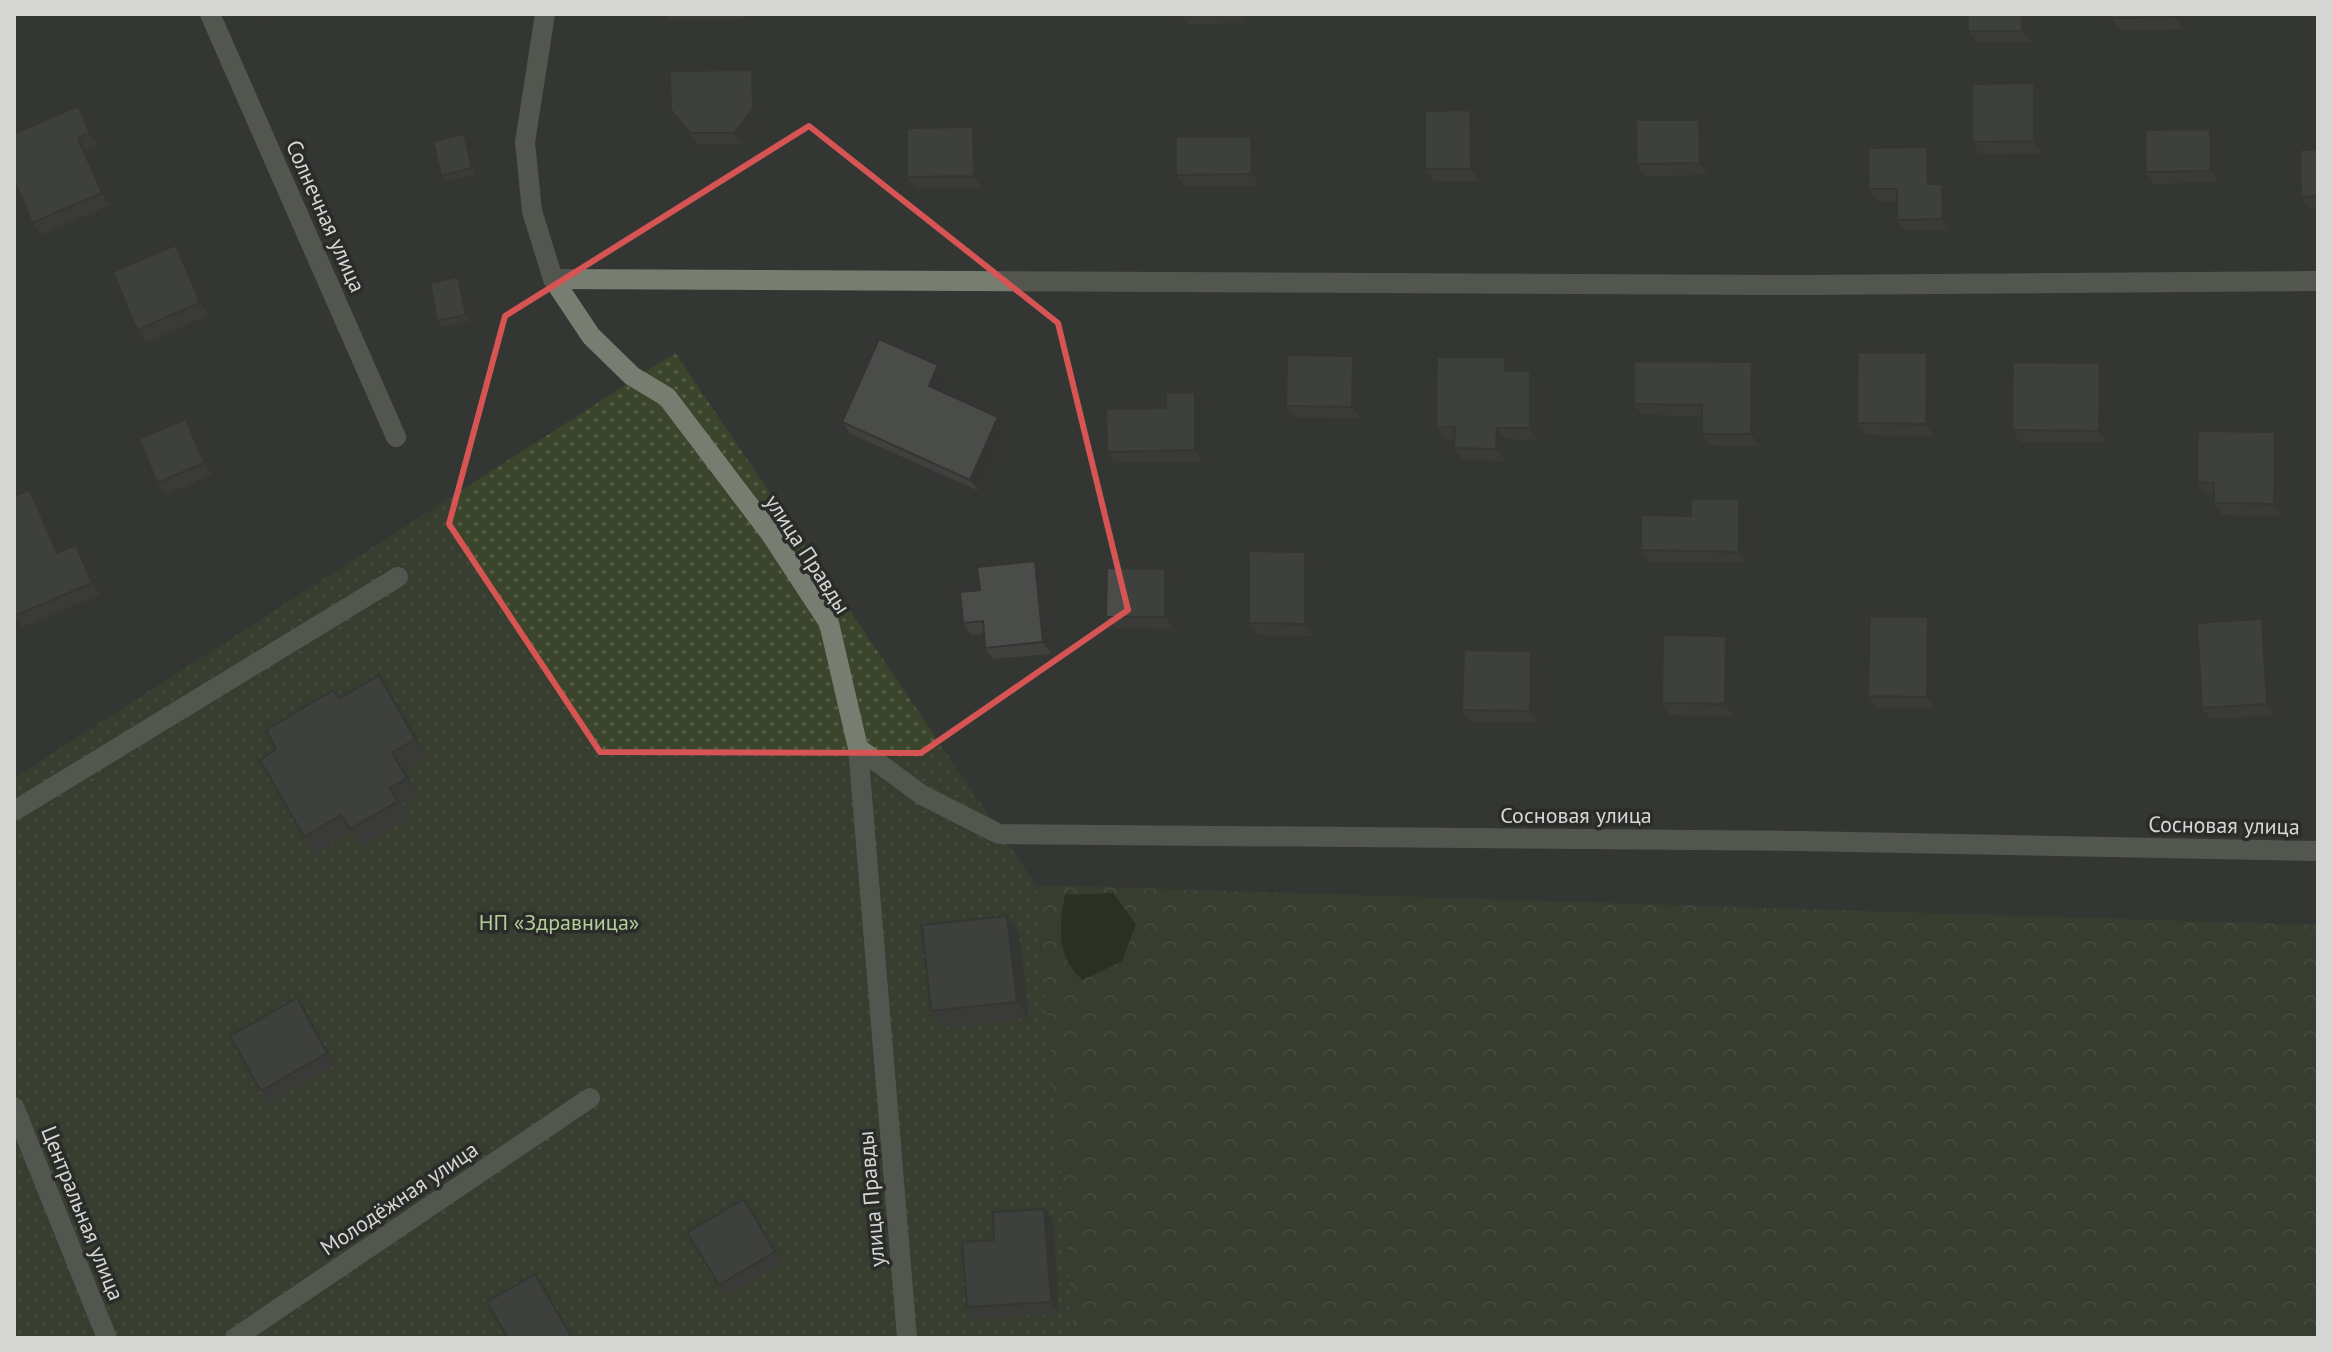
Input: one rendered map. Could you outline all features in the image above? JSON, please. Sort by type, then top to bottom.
[{"type":"street","name":"Солнечная улица","points":[[210,14],[396,437]]},
{"type":"street","name":"улица Правды","points":[[545,14],[525,142],[532,211],[553,279],[591,336],[632,376],[667,397],[829,623],[858,748],[907,1338]]},
{"type":"street","points":[[553,279],[1772,285],[2318,281]]},
{"type":"street","points":[[14,811],[398,577]]},
{"type":"street","name":"Сосновая улица","points":[[858,748],[922,795],[999,834],[1799,841],[2318,851]]},
{"type":"street","name":"Молодёжная улица","points":[[235,1338],[590,1098]]},
{"type":"street","name":"Центральная улица","points":[[14,1107],[107,1338]]},
{"type":"highlighted area","points":[[809,126],[1058,323],[1128,610],[921,753],[600,752],[449,524],[505,316]]},
{"type":"green space","name":"НП «Здравница»","points":[[675,353],[1036,885],[1074,1338],[14,1338],[14,778]]},
{"type":"green space","points":[[1036,885],[2318,925],[2318,1338],[1074,1338]]},
{"type":"shaded area","points":[[1113,893],[1136,924],[1122,961],[1082,980],[1064,951],[1061,919],[1065,895]]},
{"type":"building","points":[[1968,14],[2022,14],[2022,31],[1968,31]]},
{"type":"building","points":[[2112,14],[2175,14],[2175,17],[2112,18]]},
{"type":"building","points":[[752,70],[753,109],[734,133],[690,133],[671,110],[670,71]]},
{"type":"building","points":[[2034,83],[2034,141],[1972,142],[1972,84]]},
{"type":"building","points":[[78,106],[90,133],[78,138],[102,193],[32,223],[14,180],[14,134]]},
{"type":"building","points":[[1470,110],[1471,169],[1425,169],[1425,111]]},
{"type":"building","points":[[1636,120],[1699,120],[1700,163],[1637,164]]},
{"type":"building","points":[[973,127],[974,176],[907,177],[907,128]]},
{"type":"building","points":[[2210,129],[2211,171],[2146,172],[2145,130]]},
{"type":"building","points":[[464,134],[472,168],[441,176],[433,141]]},
{"type":"building","points":[[1251,136],[1252,174],[1176,175],[1176,137]]},
{"type":"building","points":[[1927,147],[1928,184],[1942,184],[1943,219],[1897,220],[1897,189],[1869,189],[1868,148]]},
{"type":"building","points":[[2300,150],[2318,150],[2318,196],[2301,197]]},
{"type":"building","points":[[176,245],[200,303],[137,330],[113,272]]},
{"type":"building","points":[[458,277],[466,315],[437,321],[430,283]]},
{"type":"building","points":[[879,339],[938,365],[929,386],[998,417],[970,480],[842,422]]},
{"type":"building","points":[[1858,352],[1927,353],[1926,424],[1857,423]]},
{"type":"building","points":[[1287,355],[1353,356],[1352,407],[1286,406]]},
{"type":"building","points":[[1437,357],[1505,357],[1505,371],[1530,371],[1530,428],[1497,428],[1496,449],[1454,448],[1455,427],[1436,427]]},
{"type":"building","points":[[1634,361],[1752,362],[1751,434],[1702,434],[1702,405],[1634,404]]},
{"type":"building","points":[[2013,362],[2100,363],[2099,431],[2012,430]]},
{"type":"building","points":[[1195,392],[1195,450],[1107,452],[1106,409],[1166,408],[1166,393]]},
{"type":"building","points":[[186,419],[204,463],[157,483],[139,439]]},
{"type":"building","points":[[2198,431],[2275,432],[2274,504],[2214,503],[2214,483],[2197,482]]},
{"type":"building","points":[[30,490],[57,553],[76,545],[92,583],[14,616],[14,496]]},
{"type":"building","points":[[1691,499],[1739,499],[1739,552],[1641,550],[1641,515],[1691,516]]},
{"type":"building","points":[[1249,551],[1305,552],[1305,624],[1249,623]]},
{"type":"building","points":[[1035,561],[1043,642],[985,648],[983,621],[963,623],[960,592],[980,590],[977,567]]},
{"type":"building","points":[[1107,568],[1165,569],[1165,617],[1106,617]]},
{"type":"building","points":[[1870,616],[1928,617],[1927,697],[1868,696]]},
{"type":"building","points":[[2262,619],[2267,704],[2202,708],[2197,623]]},
{"type":"building","points":[[1663,635],[1726,636],[1725,704],[1662,703]]},
{"type":"building","points":[[1464,650],[1531,651],[1530,711],[1462,710]]},
{"type":"building","points":[[379,675],[415,739],[392,753],[407,778],[390,788],[398,801],[350,829],[341,815],[304,837],[260,760],[276,749],[266,730],[333,690],[339,699]]},
{"type":"building","points":[[1007,916],[1017,1002],[931,1011],[922,925]]},
{"type":"building","points":[[297,998],[327,1053],[261,1091],[230,1036]]},
{"type":"building","points":[[744,1199],[775,1252],[719,1285],[687,1232]]},
{"type":"building","points":[[1044,1209],[1051,1302],[967,1307],[962,1242],[994,1240],[993,1212]]},
{"type":"building","points":[[535,1274],[572,1338],[508,1338],[487,1302]]}]
